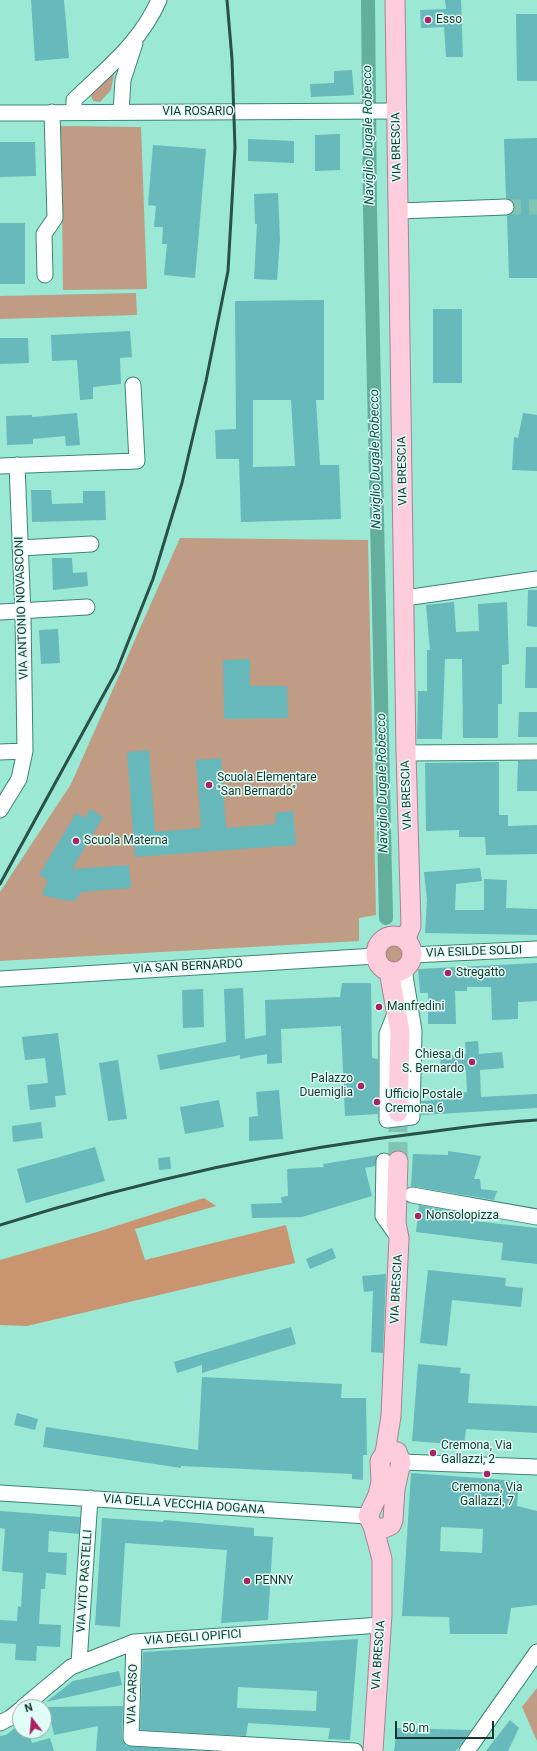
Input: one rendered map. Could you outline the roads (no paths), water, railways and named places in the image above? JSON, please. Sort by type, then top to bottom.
[{"type":"main road","name":"VIA BRESCIA","points":[[395,0],[405,598],[406,753],[411,926],[402,959],[396,1011],[400,1032],[398,1112]]},
{"type":"main road","points":[[394,936],[402,959],[381,966],[376,956],[379,945],[383,940],[394,936]]},
{"type":"main road","name":"VIA BRESCIA","points":[[373,1751],[381,1625],[382,1559],[377,1522],[378,1495],[381,1482],[380,1461],[394,1456],[391,1416],[399,1238],[396,1223],[391,1161]]},
{"type":"street","points":[[74,112],[74,100],[136,40],[152,16],[159,0]]},
{"type":"street","points":[[121,112],[123,80],[136,40]]},
{"type":"street","name":"VIA ROSARIO","points":[[0,113],[396,111]]},
{"type":"street","points":[[46,275],[44,234],[55,218],[52,112]]},
{"type":"street","points":[[399,211],[506,207]]},
{"type":"street","points":[[0,466],[137,461],[133,385]]},
{"type":"street","name":"VIA ANTONIO NOVASCONI","points":[[0,810],[19,779],[25,751],[17,465]]},
{"type":"street","points":[[20,548],[91,544]]},
{"type":"street","points":[[405,598],[537,579]]},
{"type":"street","points":[[0,612],[87,607]]},
{"type":"street","points":[[0,752],[25,751]]},
{"type":"street","points":[[406,753],[537,752]]},
{"type":"street","name":"VIA ESILDE SOLDI","points":[[402,959],[537,949]]},
{"type":"street","name":"VIA SAN BERNARDO","points":[[0,979],[376,956]]},
{"type":"street","points":[[396,1011],[387,1034],[387,1120],[412,1117],[414,1031],[402,959]]},
{"type":"street","points":[[412,1195],[537,1217]]},
{"type":"street","points":[[394,1456],[537,1467]]},
{"type":"street","name":"VIA DELLA VECCHIA DOGANA","points":[[0,1493],[90,1498],[377,1522]]},
{"type":"street","name":"VIA VITO RASTELLI","points":[[79,1663],[90,1498]]},
{"type":"street","name":"VIA DEGLI OPIFICI","points":[[32,1699],[63,1672],[79,1663],[134,1642],[381,1625]]},
{"type":"street","name":"VIA CARSO","points":[[134,1642],[131,1738],[355,1751]]},
{"type":"street","points":[[467,1751],[537,1652]]},
{"type":"street","points":[[0,1723],[12,1716]]},
{"type":"waterway","name":"Naviglio Dugale Robecco","points":[[368,0],[370,209],[386,918]]},
{"type":"tunnel","points":[[506,207],[537,207]]},
{"type":"tunnel","points":[[398,1112],[398,1161]]},
{"type":"railway","points":[[0,884],[117,670],[153,579],[182,483],[206,381],[228,271],[235,148],[232,59],[227,0]]},
{"type":"railway","points":[[0,1225],[106,1194],[212,1168],[266,1157],[374,1139],[483,1125],[537,1120]]},
{"type":"place","name":"Esso","points":[[428,20]]},
{"type":"place","name":"Scuola Elementare \"San Bernardo\"","points":[[209,785]]},
{"type":"place","name":"Scuola Materna","points":[[76,841]]},
{"type":"place","name":"Stregatto","points":[[448,973]]},
{"type":"place","name":"Manfredini","points":[[379,1007]]},
{"type":"place","name":"Chiesa di S. Bernardo","points":[[472,1062]]},
{"type":"place","name":"Palazzo Duemiglia","points":[[361,1086]]},
{"type":"place","name":"Ufficio Postale Cremona 6","points":[[377,1102]]},
{"type":"place","name":"Nonsolopizza","points":[[418,1216]]},
{"type":"place","name":"Cremona, Via Gallazzi, 2","points":[[433,1453]]},
{"type":"place","name":"Cremona, Via Gallazzi, 7","points":[[487,1474]]},
{"type":"place","name":"PENNY","points":[[247,1581]]}]
